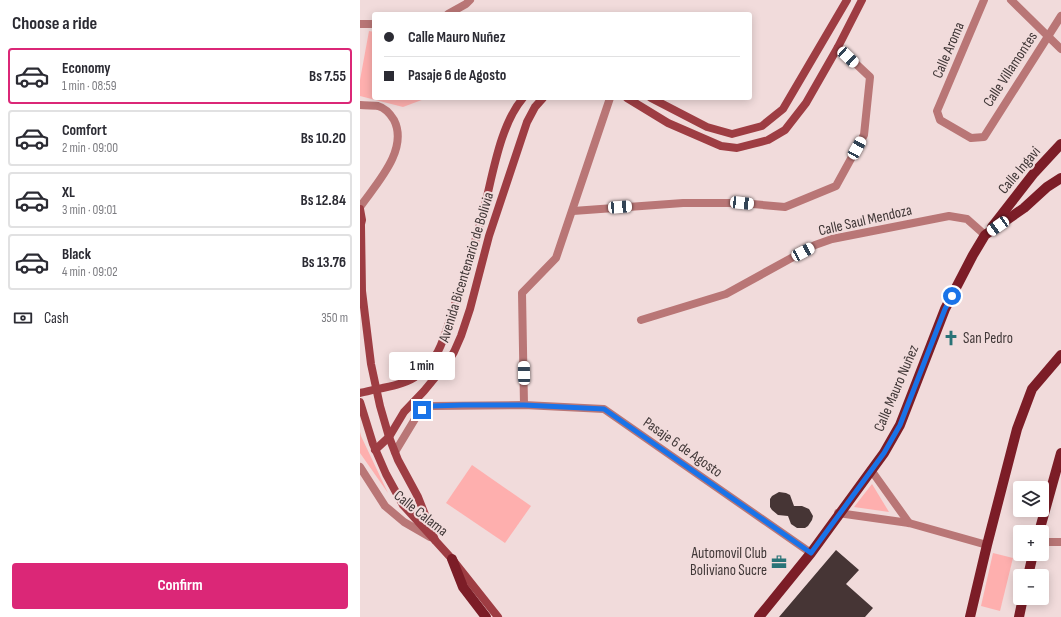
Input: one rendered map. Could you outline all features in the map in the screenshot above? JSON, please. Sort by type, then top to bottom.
[{"type":"main road","points":[[655,100],[707,127],[732,134],[762,126],[783,109],[848,0]]},
{"type":"main road","points":[[630,100],[668,122],[721,146],[737,148],[768,140],[786,130],[806,103],[838,47],[862,0]]},
{"type":"main road","name":"Avenida Bicentenario de Bolivia","points":[[360,393],[403,383],[416,376],[438,353],[444,340],[464,279],[484,209],[496,158],[514,108],[521,100]]},
{"type":"main road","name":"Avenida Bicentenario de Bolivia","points":[[375,450],[388,437],[404,412],[424,391],[454,352],[470,309],[489,236],[527,122],[535,107],[541,100]]},
{"type":"main road","name":"Calle Ingavi","points":[[986,235],[1034,173],[1061,144]]},
{"type":"main road","name":"Calle Mauro Nuñez","points":[[758,617],[763,614],[811,553],[838,513],[884,453],[900,425],[945,309],[973,255],[986,235],[1024,208],[1061,178]]},
{"type":"main road","points":[[360,208],[362,220],[360,227],[362,291],[371,364],[376,389],[388,437],[418,497],[435,540]]},
{"type":"main road","points":[[970,617],[986,545],[1017,429],[1032,389],[1061,355]]},
{"type":"main road","points":[[360,402],[375,450],[386,474],[403,505],[435,540]]},
{"type":"main road","points":[[1041,525],[1061,453]]},
{"type":"main road","name":"Calle Calama","points":[[435,540],[498,617]]},
{"type":"main road","points":[[452,559],[463,587],[486,617]]},
{"type":"main road","points":[[1019,617],[1022,605]]},
{"type":"street","points":[[452,12],[470,0]]},
{"type":"street","name":"Calle Aroma","points":[[984,0],[938,111],[940,120],[971,138],[984,137]]},
{"type":"street","points":[[1011,0],[1061,49]]},
{"type":"street","name":"Calle Villamontes","points":[[984,137],[1061,16]]},
{"type":"street","points":[[360,24],[372,24]]},
{"type":"street","points":[[573,211],[684,203],[742,203],[785,208],[836,186],[864,135],[870,77],[838,47]]},
{"type":"street","points":[[524,405],[522,293],[556,258],[609,100]]},
{"type":"street","points":[[360,105],[379,106],[391,115],[398,127],[398,141],[391,163],[360,208]]},
{"type":"street","points":[[1048,187],[1061,185]]},
{"type":"street","name":"Calle Saul Mendoza","points":[[640,320],[726,294],[816,245],[832,239],[950,216],[967,219],[986,235]]},
{"type":"street","name":"Pasaje 6 de Agosto","points":[[395,452],[418,414],[432,406],[524,405],[604,409],[811,553]]},
{"type":"street","name":"Calle Calama","points":[[360,467],[384,506],[404,522],[435,540]]},
{"type":"street","points":[[871,470],[909,523]]},
{"type":"street","points":[[838,513],[909,523],[986,545]]},
{"type":"street","points":[[1049,542],[1061,542]]},
{"type":"shaded area","points":[[369,31],[372,32],[372,99],[360,96],[360,80]]},
{"type":"shaded area","points":[[376,100],[422,100],[403,107]]},
{"type":"shaded area","points":[[360,432],[361,436],[388,493],[360,453]]},
{"type":"shaded area","points":[[472,465],[531,506],[505,543],[446,503]]},
{"type":"shaded area","points":[[872,484],[889,512],[854,507]]},
{"type":"shaded area","points":[[993,553],[1013,558],[1000,611],[981,606]]},
{"type":"building","points":[[779,492],[790,495],[794,506],[802,506],[809,509],[813,516],[808,526],[805,528],[797,528],[791,524],[788,516],[778,515],[772,510],[770,507],[770,499]]},
{"type":"building","points":[[836,550],[859,570],[846,584],[873,608],[865,617],[779,617]]},
{"type":"place","name":"San Pedro","points":[[951,338]]},
{"type":"place","name":"Automovil Club Boliviano Sucre","points":[[779,562]]},
{"type":"route","points":[[422,410],[432,406],[463,405],[524,405],[604,409],[811,553],[838,513],[884,453],[900,425],[945,309],[952,296]]}]
